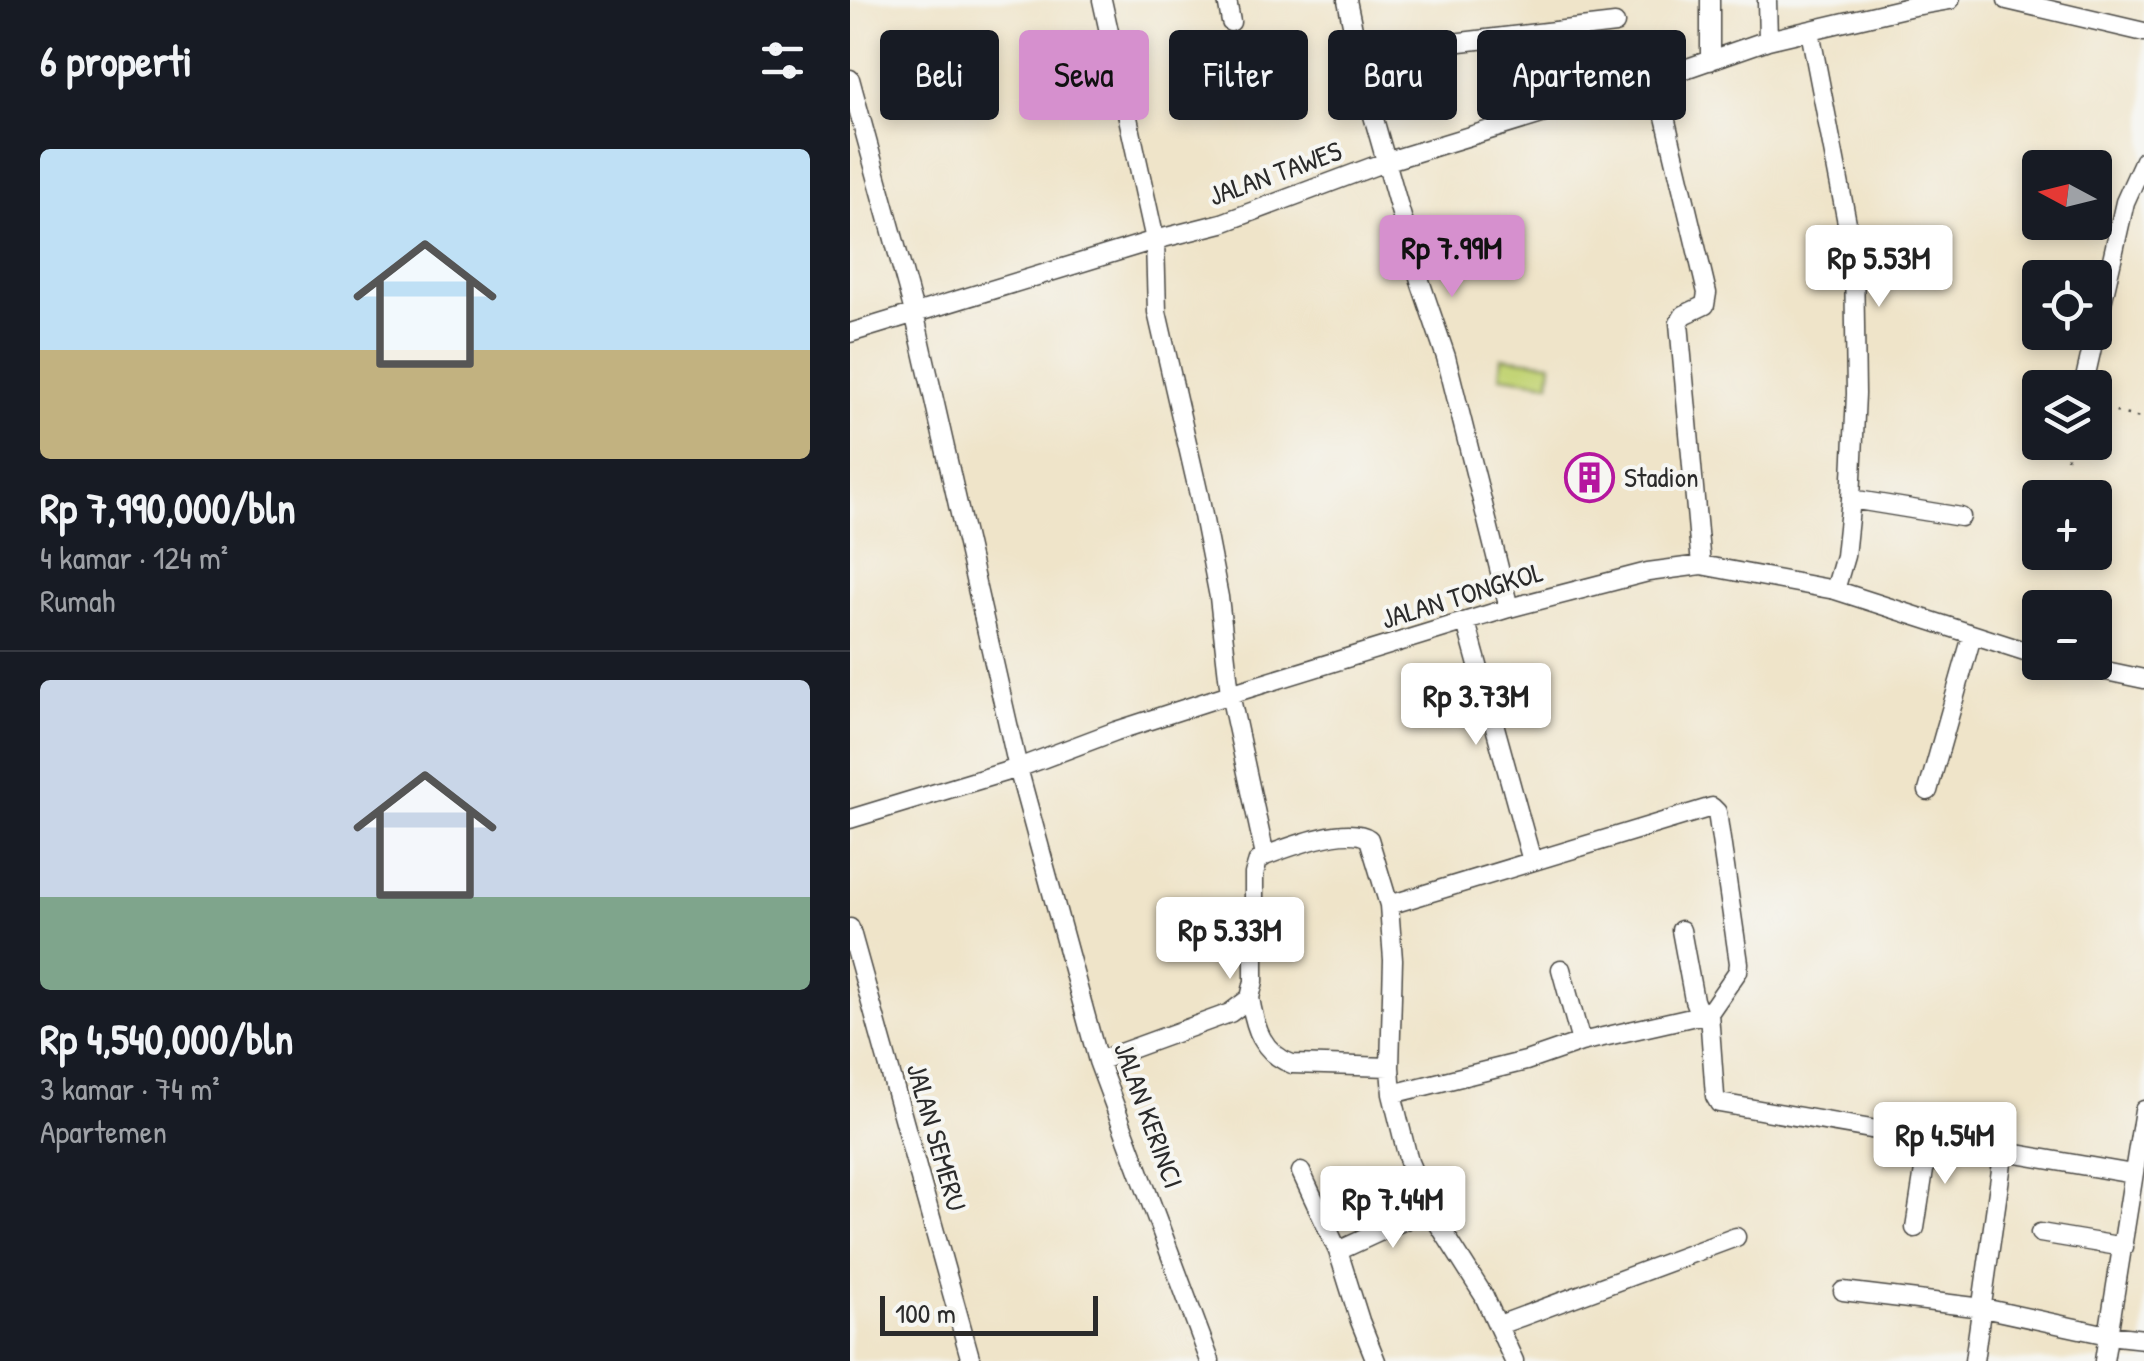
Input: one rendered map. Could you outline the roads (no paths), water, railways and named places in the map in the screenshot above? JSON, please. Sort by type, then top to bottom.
[{"type":"street","points":[[1102,0],[1155,240],[1157,312],[1219,597],[1230,694],[1266,856]]},
{"type":"street","points":[[1227,0],[1232,22]]},
{"type":"street","points":[[1347,0],[1354,30]]},
{"type":"street","points":[[1710,0],[1710,60]]},
{"type":"street","points":[[1768,0],[1768,40]]},
{"type":"street","name":"JALAN TAWES","points":[[1686,68],[1768,40],[1950,0]]},
{"type":"street","points":[[2007,0],[2144,32]]},
{"type":"street","points":[[1457,43],[1615,24]]},
{"type":"street","points":[[1810,31],[1854,260],[1856,394],[1851,499],[1845,556],[1835,590]]},
{"type":"street","name":"JALAN KERINCI","points":[[850,79],[914,312],[1018,768],[1098,1061],[1210,1361]]},
{"type":"street","points":[[1375,120],[1446,357],[1508,608]]},
{"type":"street","name":"JALAN TAWES","points":[[850,334],[1155,240],[1222,224],[1386,162],[1523,120]]},
{"type":"street","points":[[1666,120],[1707,293],[1705,305],[1680,320],[1701,565]]},
{"type":"street","points":[[2087,370],[2125,202],[2144,160]]},
{"type":"street","points":[[1854,260],[1930,266]]},
{"type":"street","points":[[1851,499],[1960,517]]},
{"type":"street","name":"JALAN TONGKOL","points":[[850,819],[1018,768],[1230,694],[1508,608],[1648,572],[1701,565],[1835,590],[2022,651]]},
{"type":"street","points":[[1466,622],[1532,861]]},
{"type":"street","points":[[1928,791],[1972,636]]},
{"type":"street","points":[[2112,672],[2144,679]]},
{"type":"street","points":[[1389,904],[1709,806],[1715,808],[1739,963],[1708,1013],[1715,1096],[1719,1103],[2132,1174]]},
{"type":"street","points":[[1390,1067],[1292,1064],[1279,1060],[1263,1042],[1250,998],[1254,981],[1254,874],[1258,861],[1266,856],[1338,835],[1362,834],[1369,839],[1389,904],[1393,960],[1392,1094],[1409,1162],[1429,1209],[1499,1325],[1514,1361]]},
{"type":"street","name":"JALAN SEMERU","points":[[850,928],[971,1361]]},
{"type":"street","points":[[1681,930],[1694,1000],[1697,1008],[1708,1013]]},
{"type":"street","points":[[1561,970],[1582,1042]]},
{"type":"street","points":[[1098,1061],[1230,1013],[1250,998]]},
{"type":"street","points":[[1392,1094],[1526,1061],[1582,1042],[1708,1013]]},
{"type":"street","points":[[2104,1361],[2144,1110]]},
{"type":"street","points":[[1915,1228],[1929,1138]]},
{"type":"street","points":[[1974,1361],[2004,1150]]},
{"type":"street","points":[[1301,1172],[1338,1251],[1376,1361]]},
{"type":"street","points":[[1338,1251],[1429,1209]]},
{"type":"street","points":[[2040,1233],[2124,1246]]},
{"type":"street","points":[[1499,1325],[1736,1237]]},
{"type":"street","points":[[1843,1291],[1983,1308],[2144,1339]]},
{"type":"place","name":"Stadion","points":[[1589,477]]}]
